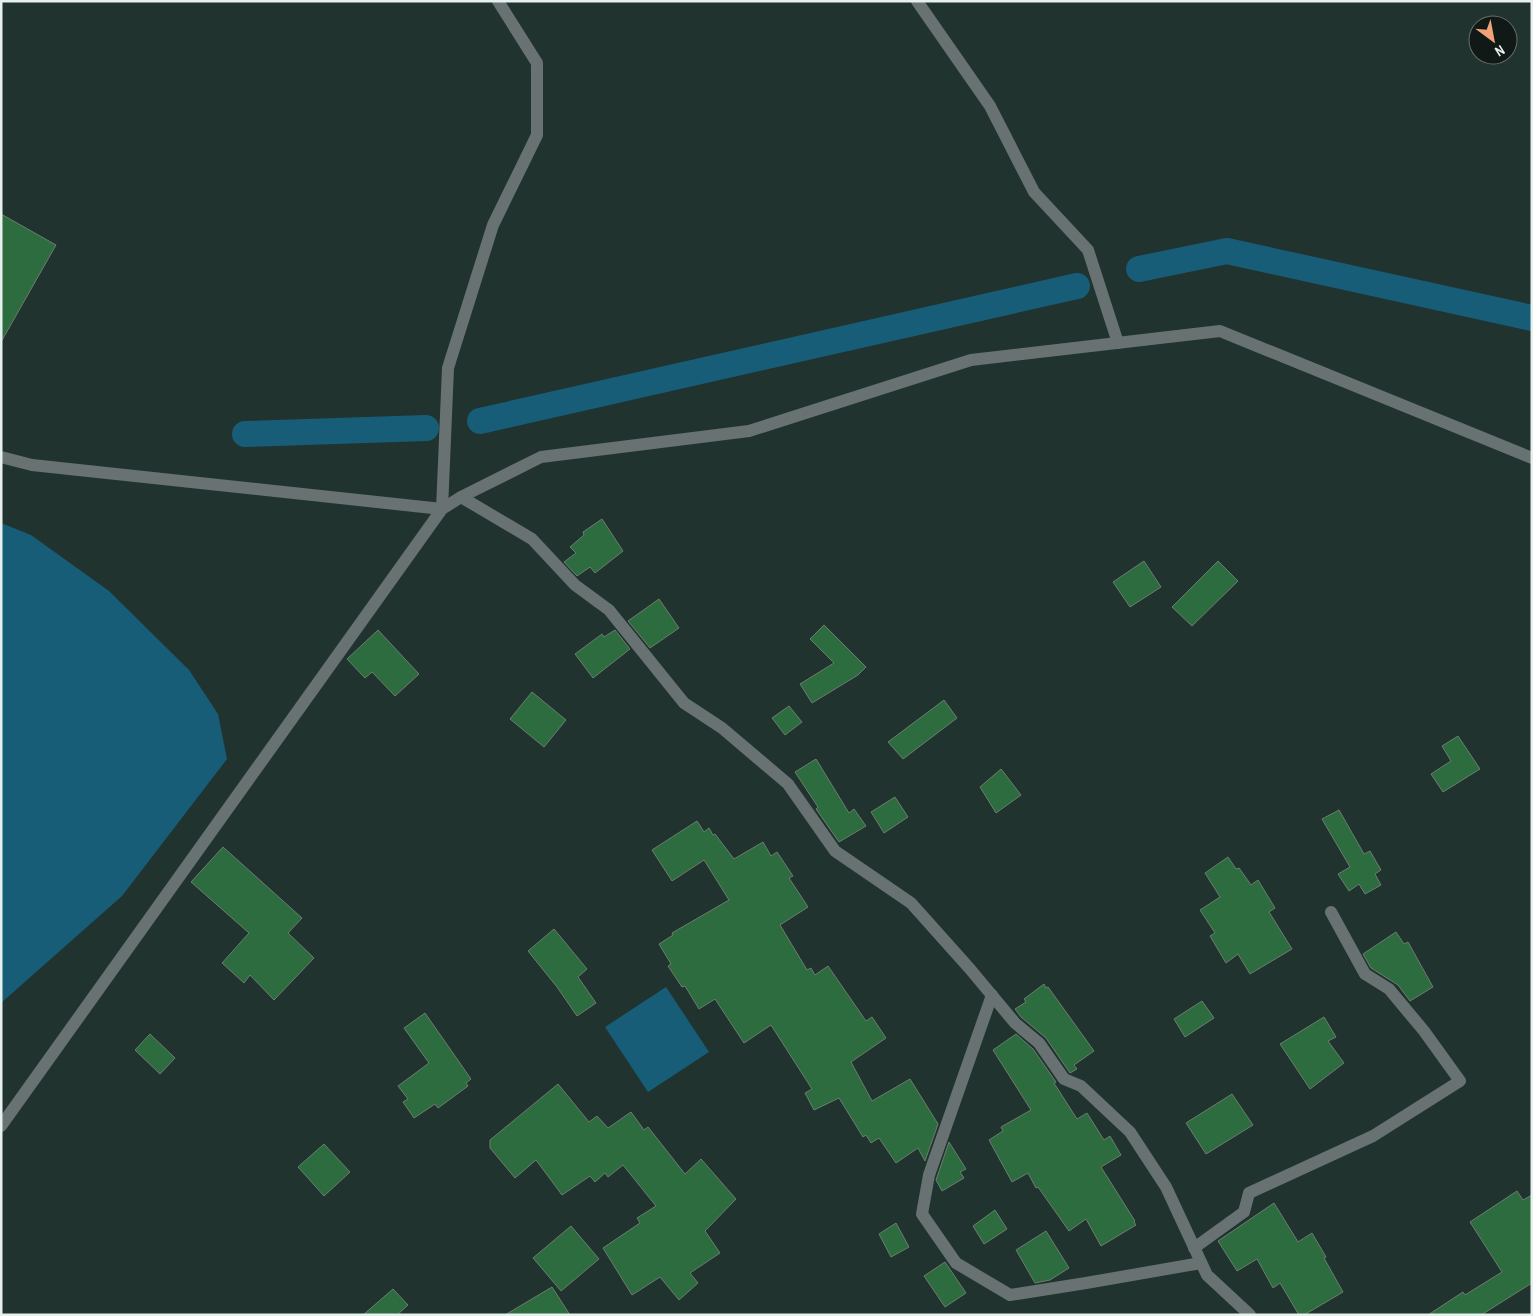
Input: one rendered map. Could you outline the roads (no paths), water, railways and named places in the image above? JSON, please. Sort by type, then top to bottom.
[{"type":"street","points":[[442,509],[448,368],[493,225],[537,135],[538,63],[498,1]]},
{"type":"street","points":[[917,1],[990,106],[1034,192],[1088,250],[1118,343]]},
{"type":"street","points":[[1,1126],[442,509],[461,497],[541,457],[749,431],[971,360],[1220,331],[1532,458]]},
{"type":"street","points":[[1,457],[32,465],[442,509]]},
{"type":"street","points":[[461,497],[532,539],[575,585],[610,610],[684,703],[722,728],[788,784],[835,851],[911,903],[1015,1023],[1039,1043],[1064,1079],[1081,1086],[1130,1132],[1166,1186],[1207,1275],[1250,1315]]},
{"type":"street","points":[[1194,1248],[1244,1212],[1249,1193],[1373,1136],[1460,1081],[1424,1031],[1389,989],[1365,974],[1331,912]]},
{"type":"street","points":[[992,995],[929,1175],[922,1214],[956,1263],[1010,1295],[1201,1262]]},
{"type":"water","points":[[1,523],[31,535],[109,591],[189,670],[218,714],[227,759],[122,896],[1,1003]]},
{"type":"water","points":[[666,987],[709,1052],[648,1092],[605,1027]]},
{"type":"waterway","points":[[1139,269],[1227,251],[1532,318]]},
{"type":"waterway","points":[[480,421],[1077,286]]},
{"type":"waterway","points":[[245,434],[426,428]]}]
